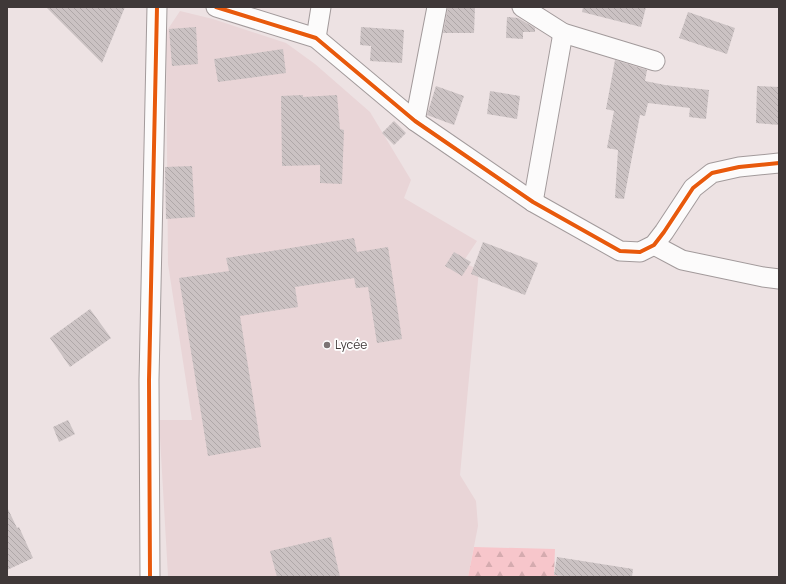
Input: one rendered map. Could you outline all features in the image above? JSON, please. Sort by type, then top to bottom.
[{"type":"street","points":[[150,577],[149,380],[157,7]]},
{"type":"street","points":[[216,7],[316,38],[415,120],[533,202],[620,250],[640,252],[654,245],[693,188],[712,173],[738,167],[779,163]]},
{"type":"street","points":[[316,38],[321,7]]},
{"type":"street","points":[[415,120],[437,7]]},
{"type":"street","points":[[522,7],[563,33],[655,61]]},
{"type":"street","points":[[533,202],[563,33]]},
{"type":"street","points":[[654,245],[682,260],[779,279]]},
{"type":"shaded area","name":"Lycée","points":[[180,11],[213,19],[286,43],[315,64],[370,112],[411,180],[404,198],[477,241],[463,262],[479,270],[460,475],[476,501],[478,526],[468,577],[165,577],[168,576],[159,420],[192,420],[168,264],[166,32]]},
{"type":"green space","points":[[474,547],[555,549],[554,575],[569,577],[468,577]]},
{"type":"building","points":[[46,7],[125,7],[102,63]]},
{"type":"building","points":[[448,7],[475,7],[474,33],[443,33]]},
{"type":"building","points":[[583,7],[646,7],[641,27],[582,12]]},
{"type":"building","points":[[688,12],[735,28],[727,54],[679,38]]},
{"type":"building","points":[[507,17],[518,18],[535,28],[535,32],[523,32],[523,39],[506,38]]},
{"type":"building","points":[[196,27],[198,64],[172,66],[169,29]]},
{"type":"building","points":[[361,27],[404,30],[402,63],[370,61],[371,46],[360,45]]},
{"type":"building","points":[[283,49],[286,73],[218,82],[214,59]]},
{"type":"building","points":[[615,60],[647,70],[645,81],[709,90],[706,119],[689,117],[690,108],[648,103],[645,116],[640,115],[624,199],[615,198],[618,150],[607,148],[614,111],[606,109]]},
{"type":"building","points":[[436,86],[464,96],[454,125],[427,115]]},
{"type":"building","points":[[757,86],[779,87],[779,125],[756,123]]},
{"type":"building","points":[[490,91],[520,96],[517,119],[487,114]]},
{"type":"building","points":[[303,95],[303,97],[337,95],[340,129],[344,130],[342,184],[320,183],[320,165],[282,166],[281,96]]},
{"type":"building","points":[[394,121],[406,133],[394,145],[382,133]]},
{"type":"building","points":[[192,166],[195,217],[166,219],[165,167]]},
{"type":"building","points":[[354,238],[357,252],[388,247],[402,339],[377,343],[368,287],[356,288],[354,278],[295,287],[298,307],[240,316],[261,447],[208,456],[179,278],[229,271],[226,258]]},
{"type":"building","points":[[483,242],[538,263],[525,295],[471,274]]},
{"type":"building","points":[[454,252],[471,262],[462,276],[445,266]]},
{"type":"building","points":[[90,309],[111,338],[70,367],[50,338]]},
{"type":"building","points":[[68,420],[75,434],[59,442],[53,427]]},
{"type":"building","points":[[7,507],[17,528],[19,527],[33,558],[7,570]]},
{"type":"building","points":[[331,537],[340,577],[277,577],[270,551]]},
{"type":"building","points":[[557,557],[633,569],[632,577],[569,577],[554,575]]},
{"type":"cycle path","points":[[150,577],[149,380],[157,7]]},
{"type":"cycle path","points":[[216,7],[316,38],[415,121],[533,202],[620,251],[640,252],[654,245],[693,188],[712,173],[739,167],[779,163]]},
{"type":"place","name":"Lycée","points":[[327,345]]}]
